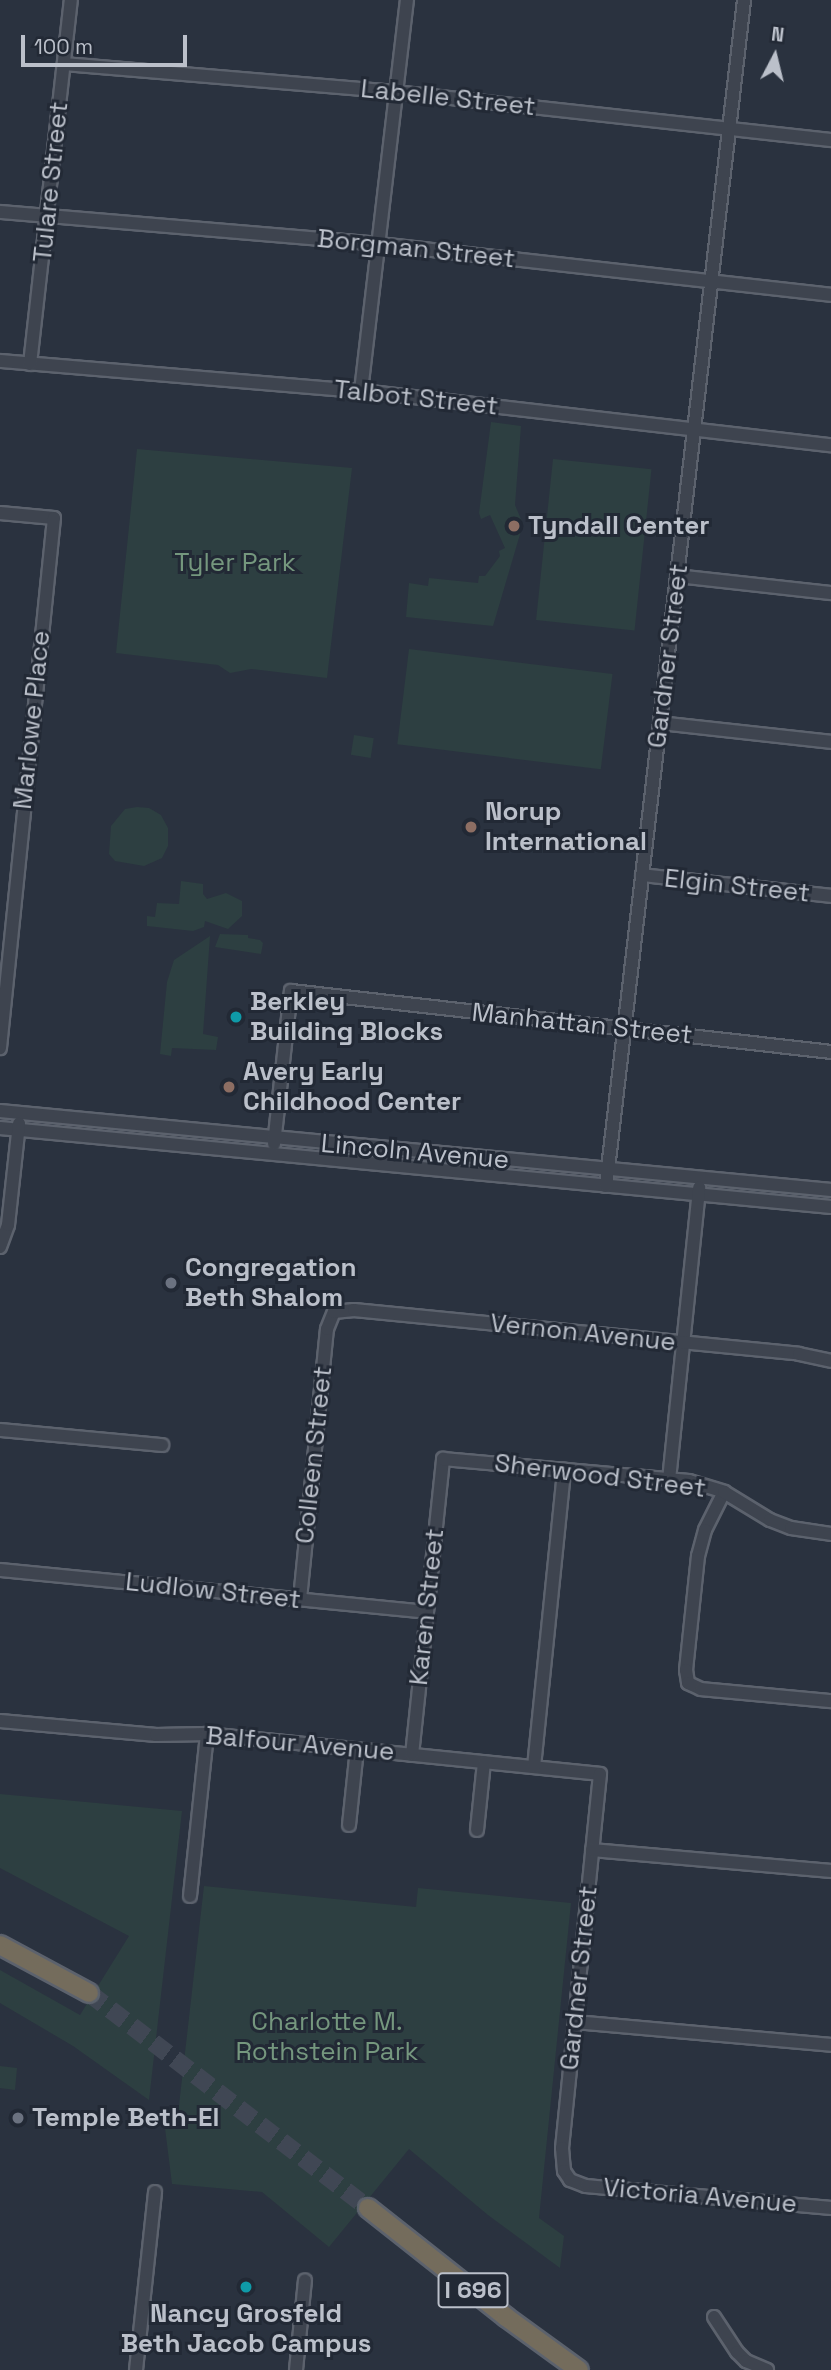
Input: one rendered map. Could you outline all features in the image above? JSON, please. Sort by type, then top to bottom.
[{"type":"highway","points":[[0,1945],[89,1993]]},
{"type":"highway","name":"I 696","points":[[368,2208],[506,2317],[579,2370]]},
{"type":"street","name":"Tulare Street","points":[[30,364],[71,0]]},
{"type":"street","points":[[361,391],[407,0]]},
{"type":"street","name":"Gardner Street","points":[[606,1186],[744,0]]},
{"type":"street","name":"Labelle Street","points":[[64,64],[397,92],[831,140]]},
{"type":"street","name":"Borgman Street","points":[[0,212],[378,244],[831,295]]},
{"type":"street","name":"Talbot Street","points":[[0,361],[361,391],[831,445]]},
{"type":"street","name":"Marlowe Place","points":[[0,513],[54,518],[4,966],[0,1048]]},
{"type":"street","points":[[677,576],[831,593]]},
{"type":"street","points":[[660,723],[831,742]]},
{"type":"street","name":"Elgin Street","points":[[642,875],[831,896]]},
{"type":"street","name":"Manhattan Street","points":[[275,1138],[291,990],[831,1052]]},
{"type":"street","name":"Lincoln Avenue","points":[[0,1111],[831,1190]]},
{"type":"street","points":[[0,1247],[8,1226],[20,1113]]},
{"type":"street","points":[[72,1136],[74,1119]]},
{"type":"street","points":[[98,1138],[99,1122]]},
{"type":"street","name":"Lincoln Avenue","points":[[0,1128],[831,1207]]},
{"type":"street","points":[[204,1149],[205,1132]]},
{"type":"street","points":[[273,1155],[275,1138]]},
{"type":"street","points":[[669,1480],[699,1178]]},
{"type":"street","name":"Vernon Avenue","points":[[334,1312],[354,1310],[799,1354],[831,1361]]},
{"type":"street","name":"Colleen Street","points":[[300,1599],[327,1329],[334,1312]]},
{"type":"street","points":[[0,1430],[162,1445]]},
{"type":"street","name":"Sherwood Street","points":[[443,1459],[707,1485],[724,1492],[770,1520],[791,1528],[831,1534]]},
{"type":"street","name":"Karen Street","points":[[412,1755],[443,1459]]},
{"type":"street","points":[[534,1767],[564,1470]]},
{"type":"street","points":[[724,1492],[705,1530],[698,1556],[686,1670],[688,1683],[701,1689],[831,1701]]},
{"type":"street","name":"Ludlow Street","points":[[0,1570],[426,1612]]},
{"type":"street","name":"Balfour Avenue","points":[[0,1721],[156,1735],[207,1734],[600,1774]]},
{"type":"street","points":[[190,1896],[207,1734]]},
{"type":"street","points":[[349,1825],[357,1749]]},
{"type":"street","points":[[477,1830],[484,1762]]},
{"type":"street","name":"Gardner Street","points":[[570,2180],[563,2167],[561,2155],[600,1774]]},
{"type":"street","points":[[592,1850],[831,1871]]},
{"type":"street","points":[[575,2022],[831,2045]]},
{"type":"street","name":"Victoria Avenue","points":[[570,2180],[586,2186],[831,2208]]},
{"type":"street","points":[[136,2370],[155,2192]]},
{"type":"street","points":[[296,2370],[305,2280]]},
{"type":"street","points":[[714,2317],[746,2361],[767,2370]]},
{"type":"green space","points":[[491,422],[521,426],[515,505],[523,524],[493,626],[406,617],[409,583],[428,586],[429,578],[478,583],[479,576],[485,576],[500,556],[499,551],[505,548],[490,515],[481,519],[479,513]]},
{"type":"green space","name":"Tyler Park","points":[[137,449],[352,468],[327,678],[251,669],[230,673],[218,665],[116,653]]},
{"type":"green space","points":[[553,459],[651,469],[635,630],[536,620]]},
{"type":"green space","points":[[409,649],[612,674],[601,769],[397,744]]},
{"type":"green space","points":[[354,735],[374,738],[371,758],[351,755]]},
{"type":"green space","points":[[149,808],[161,815],[168,828],[168,846],[162,858],[144,866],[115,861],[109,854],[111,826],[125,809]]},
{"type":"green space","points":[[181,881],[203,884],[203,894],[207,899],[226,893],[242,901],[242,916],[228,929],[205,921],[204,927],[193,931],[147,926],[147,916],[155,917],[157,903],[179,904]]},
{"type":"green space","points":[[220,934],[248,935],[248,938],[260,940],[263,943],[261,954],[215,947]]},
{"type":"green space","points":[[210,936],[203,1034],[218,1037],[216,1050],[172,1048],[171,1056],[160,1054],[167,982],[174,960]]},
{"type":"green space","name":"Charlotte M. Rothstein Park","points":[[0,1794],[182,1811],[149,2100],[73,2046],[0,2003],[0,1970],[80,2015],[129,1936],[0,1868]]},
{"type":"green space","name":"Charlotte M. Rothstein Park","points":[[204,1886],[416,1907],[418,1888],[571,1903],[539,2218],[564,2236],[560,2268],[488,2215],[409,2149],[329,2247],[262,2192],[172,2184],[163,2112],[177,2123]]},
{"type":"green space","points":[[0,2066],[17,2068],[15,2090],[0,2088]]},
{"type":"tunnel","points":[[89,1993],[368,2208]]},
{"type":"place","name":"Tyndall Center","points":[[514,526]]},
{"type":"place","name":"Norup International","points":[[471,827]]},
{"type":"place","name":"Berkley Building Blocks","points":[[236,1017]]},
{"type":"place","name":"Avery Early Childhood Center","points":[[229,1087]]},
{"type":"place","name":"Congregation Beth Shalom","points":[[171,1283]]},
{"type":"place","name":"Temple Beth-El","points":[[18,2118]]},
{"type":"place","name":"Nancy Grosfeld Beth Jacob Campus","points":[[246,2287]]}]
